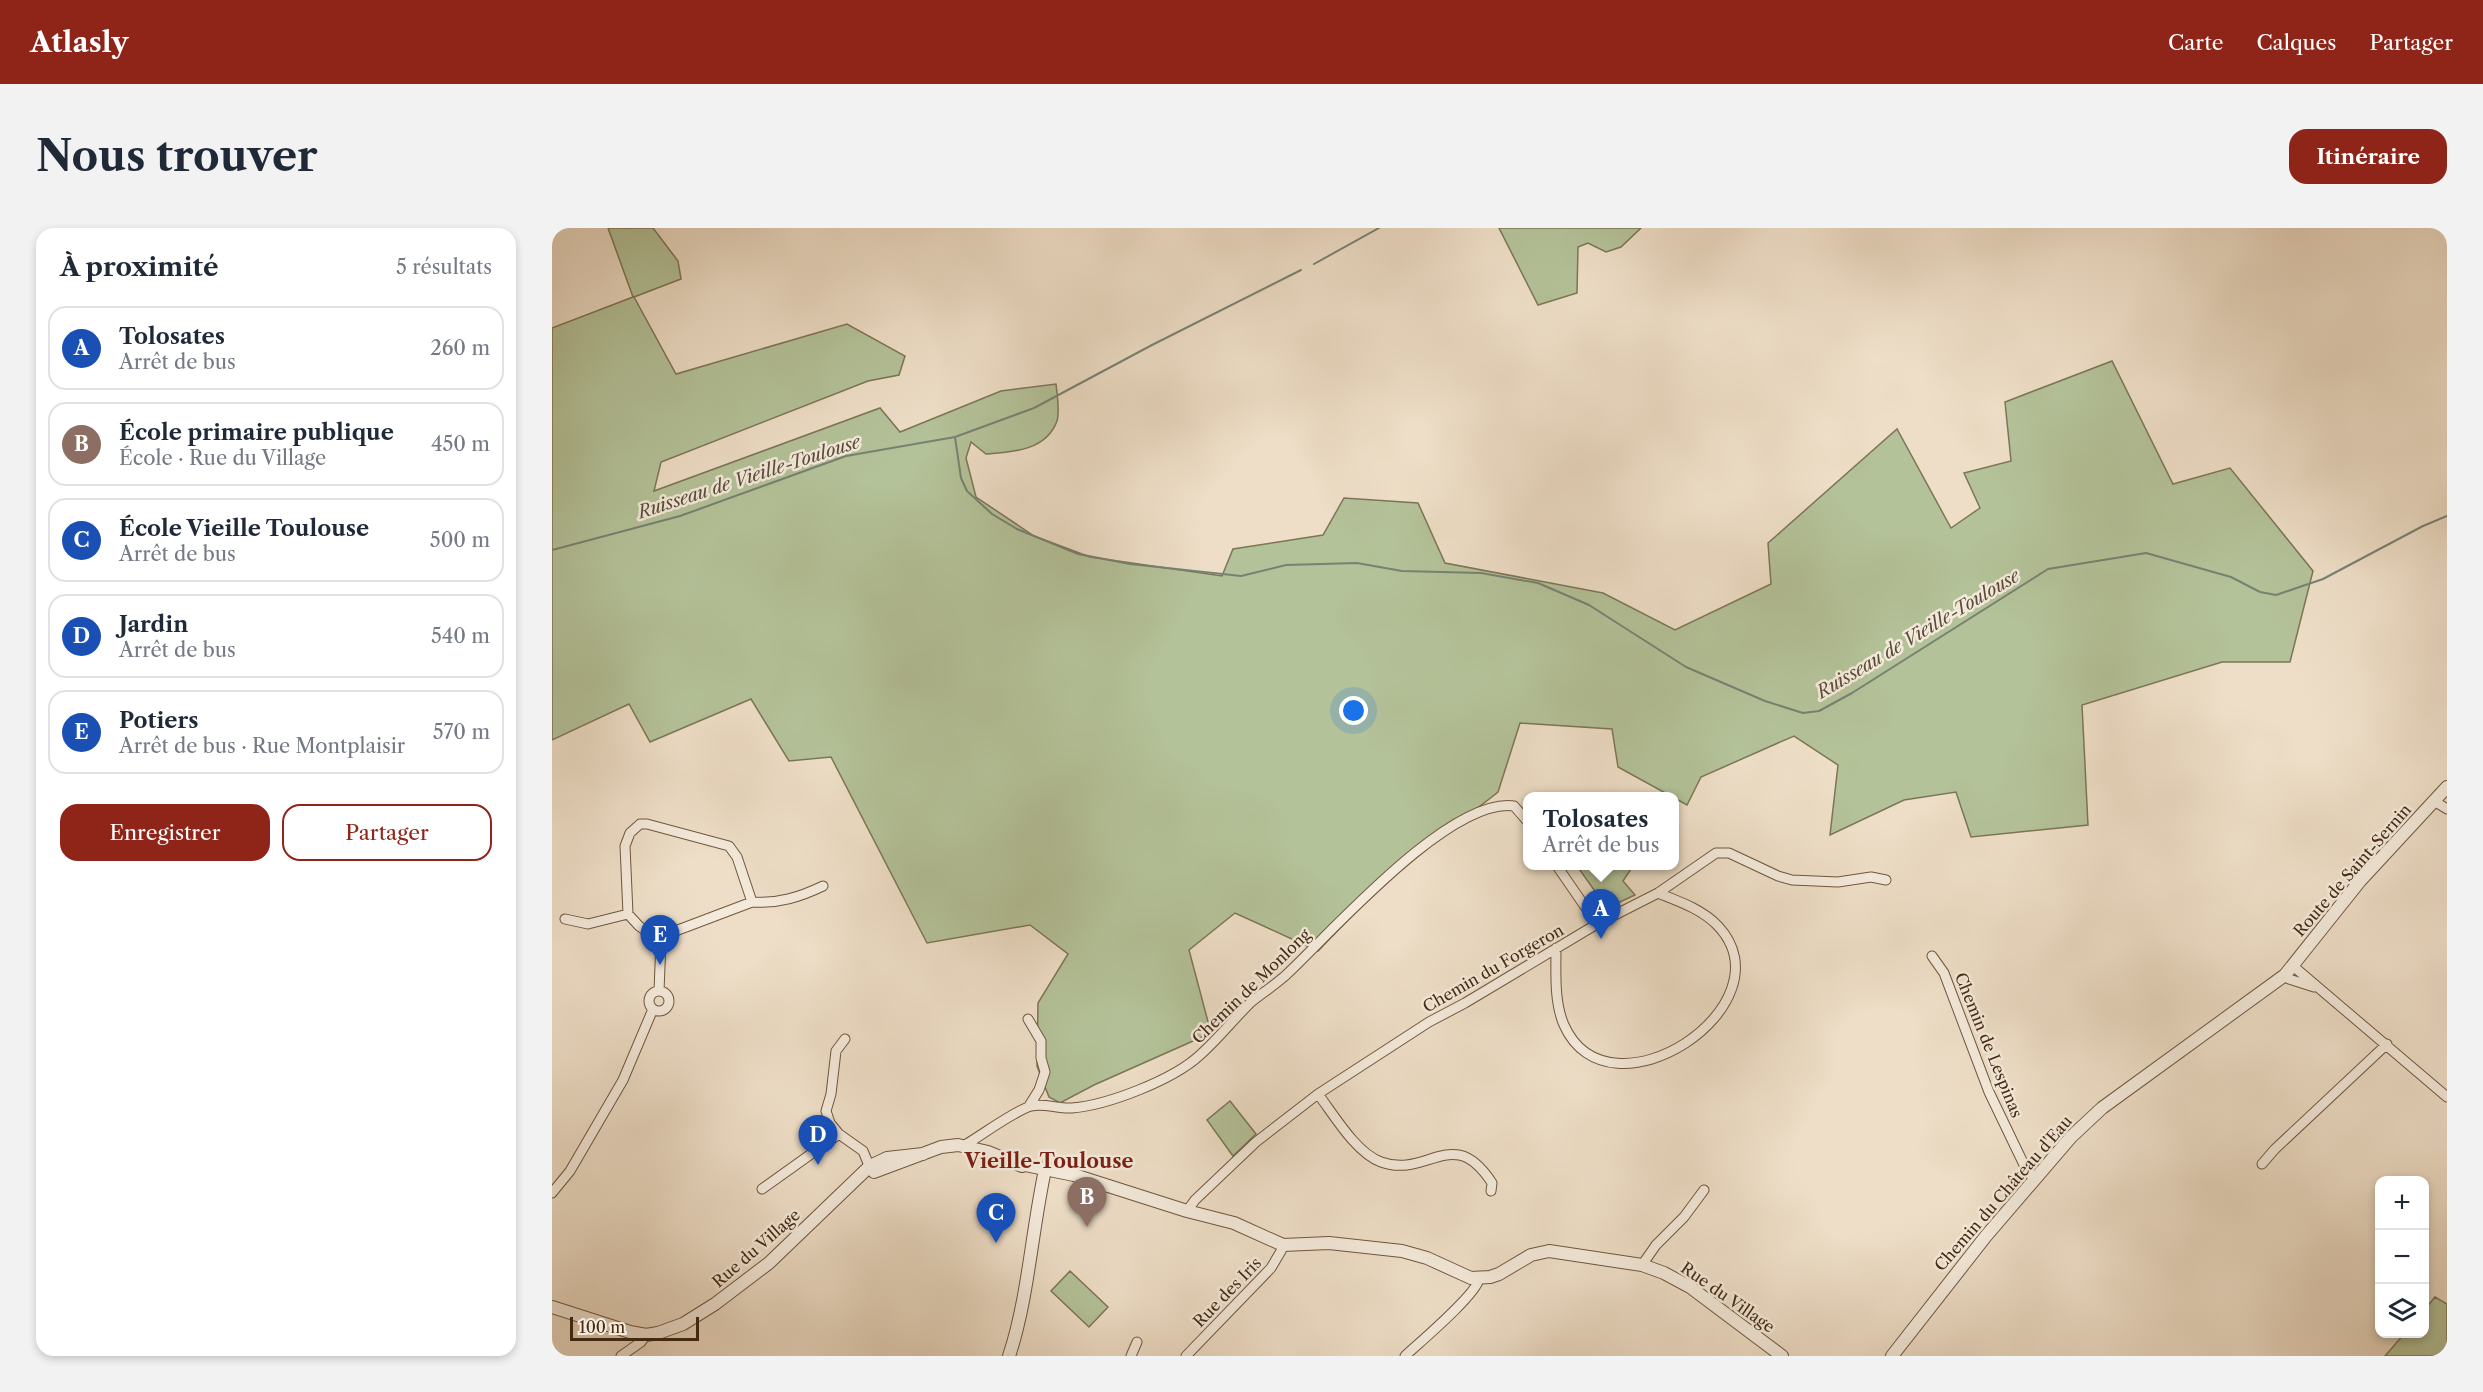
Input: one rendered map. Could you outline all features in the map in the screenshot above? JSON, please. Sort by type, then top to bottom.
[{"type":"street","name":"Route de Saint-Sernin","points":[[2289,970],[2360,880],[2447,788]]},
{"type":"street","points":[[2433,801],[2447,809]]},
{"type":"street","name":"Chemin de Monlong","points":[[1029,1106],[1073,1108],[1092,1105],[1170,1078],[1200,1056],[1252,1002],[1285,975],[1387,875],[1438,837],[1471,816],[1496,805],[1514,806],[1523,817]]},
{"type":"street","points":[[661,941],[639,926],[628,914],[625,846],[630,833],[640,824],[729,846],[737,857],[752,902]]},
{"type":"street","name":"Chemin du Forgeron","points":[[1187,1211],[1257,1142],[1318,1094],[1420,1027],[1597,924],[1658,893],[1707,858],[1722,852],[1729,853],[1770,873],[1792,880],[1838,882],[1871,877],[1886,880]]},
{"type":"street","points":[[1560,870],[1597,924]]},
{"type":"street","points":[[661,941],[678,930],[752,902],[777,902],[806,894],[823,886]]},
{"type":"street","points":[[1556,948],[1557,997],[1564,1024],[1576,1043],[1585,1051],[1607,1061],[1634,1063],[1647,1061],[1673,1051],[1697,1036],[1716,1016],[1728,994],[1735,966],[1728,940],[1718,926],[1705,914],[1658,893]]},
{"type":"street","points":[[565,919],[588,924],[628,914]]},
{"type":"street","points":[[659,991],[661,941]]},
{"type":"street","name":"Chemin de Lespinas","points":[[1932,956],[1944,974],[1989,1092],[2027,1171],[2034,1178]]},
{"type":"street","points":[[2289,970],[2316,987],[2387,1044],[2447,1097]]},
{"type":"street","name":"Chemin du Château d'Eau","points":[[1892,1356],[1904,1338],[2034,1178],[2071,1137],[2102,1108],[2289,970]]},
{"type":"street","points":[[552,1193],[570,1171],[623,1080],[653,1010],[650,999],[653,993],[659,991],[669,997],[669,1006],[662,1011],[653,1010]]},
{"type":"street","points":[[965,1145],[1029,1106],[1039,1090],[1045,1072],[1041,1058],[1041,1041],[1028,1019]]},
{"type":"street","points":[[845,1039],[836,1051],[831,1094],[826,1111],[830,1122],[839,1134],[859,1147],[871,1169]]},
{"type":"street","points":[[2262,1164],[2275,1149],[2387,1044]]},
{"type":"street","points":[[1318,1094],[1359,1148],[1369,1156],[1380,1162],[1405,1166],[1443,1155],[1466,1157],[1476,1162],[1488,1177],[1492,1183],[1491,1191]]},
{"type":"street","points":[[762,1189],[839,1134]]},
{"type":"street","name":"Rue du Village","points":[[646,1335],[670,1330],[715,1304],[769,1263],[871,1169],[952,1145],[965,1145],[1057,1178],[1083,1179],[1234,1223],[1282,1247],[1329,1243],[1402,1251],[1427,1258],[1463,1275],[1479,1279],[1499,1274],[1531,1255],[1549,1251],[1642,1265],[1664,1273],[1690,1287],[1782,1356]]},
{"type":"street","points":[[1008,1356],[1017,1327],[1045,1172]]},
{"type":"street","points":[[1642,1265],[1656,1245],[1684,1217],[1704,1190]]},
{"type":"street","name":"Rue des Iris","points":[[1186,1356],[1271,1268],[1282,1247]]},
{"type":"street","points":[[1405,1356],[1466,1298],[1478,1284],[1479,1279]]},
{"type":"street","points":[[552,1307],[646,1335],[641,1342],[621,1356]]},
{"type":"street","name":"Chemin du Château d'Eau","points":[[1885,1356],[1904,1338]]},
{"type":"street","points":[[1131,1356],[1137,1342]]},
{"type":"green space","points":[[608,228],[653,228],[678,261],[681,279],[634,297],[676,374],[847,324],[905,356],[899,375],[868,381],[661,462],[654,491],[880,408],[900,432],[1001,391],[1056,384],[1058,417],[1052,431],[1045,439],[1017,451],[986,454],[971,442],[966,458],[976,497],[1034,536],[1090,557],[1222,576],[1233,549],[1323,535],[1344,498],[1418,503],[1445,563],[1603,593],[1675,630],[1771,584],[1768,543],[1897,429],[1951,528],[1980,508],[1964,473],[2011,461],[2005,402],[2112,361],[2173,484],[2230,468],[2313,571],[2290,662],[2222,662],[2082,705],[2088,825],[1971,837],[1956,792],[1904,800],[1830,835],[1838,765],[1794,736],[1701,777],[1687,805],[1679,801],[1679,792],[1663,792],[1618,767],[1612,729],[1520,723],[1498,792],[1387,879],[1318,951],[1235,913],[1189,950],[1211,1033],[1094,1085],[1060,1103],[1049,1097],[1037,1066],[1038,1003],[1068,954],[1030,925],[927,943],[831,757],[789,761],[751,699],[650,742],[629,704],[552,740],[552,328],[633,297]]},
{"type":"green space","points":[[1499,228],[1641,228],[1621,247],[1606,252],[1588,243],[1578,247],[1577,293],[1538,305]]},
{"type":"green space","points":[[1580,870],[1630,870],[1623,881],[1635,895],[1607,908]]},
{"type":"green space","points":[[1230,1101],[1256,1134],[1233,1156],[1207,1120]]},
{"type":"green space","points":[[1070,1271],[1108,1307],[1089,1327],[1051,1291]]},
{"type":"green space","points":[[2435,1297],[2447,1304],[2447,1356],[2385,1356],[2401,1338],[2429,1338],[2429,1304]]},
{"type":"waterway","points":[[1314,264],[1379,228]]},
{"type":"waterway","points":[[955,437],[1034,408],[1301,270]]},
{"type":"waterway","name":"Ruisseau de Vieille-Toulouse","points":[[552,550],[680,516],[846,456],[955,437],[961,478],[967,491],[992,514],[1017,529],[1078,554],[1130,564],[1241,576],[1286,565],[1357,563],[1402,571],[1481,573],[1538,583],[1589,605],[1686,667],[1765,701],[1803,713],[1819,711],[1852,693],[2048,569],[2146,553],[2231,577],[2260,592],[2276,595],[2323,579],[2423,526],[2447,516]]},
{"type":"place","name":"Tolosates","points":[[1601,939]]},
{"type":"place","name":"Potiers","points":[[660,965]]},
{"type":"place","name":"Jardin","points":[[818,1165]]},
{"type":"place","name":"École primaire publique","points":[[1087,1227]]},
{"type":"place","name":"École Vieille Toulouse","points":[[996,1243]]},
{"type":"district","name":"Vieille-Toulouse","points":[[1049,1161]]}]
